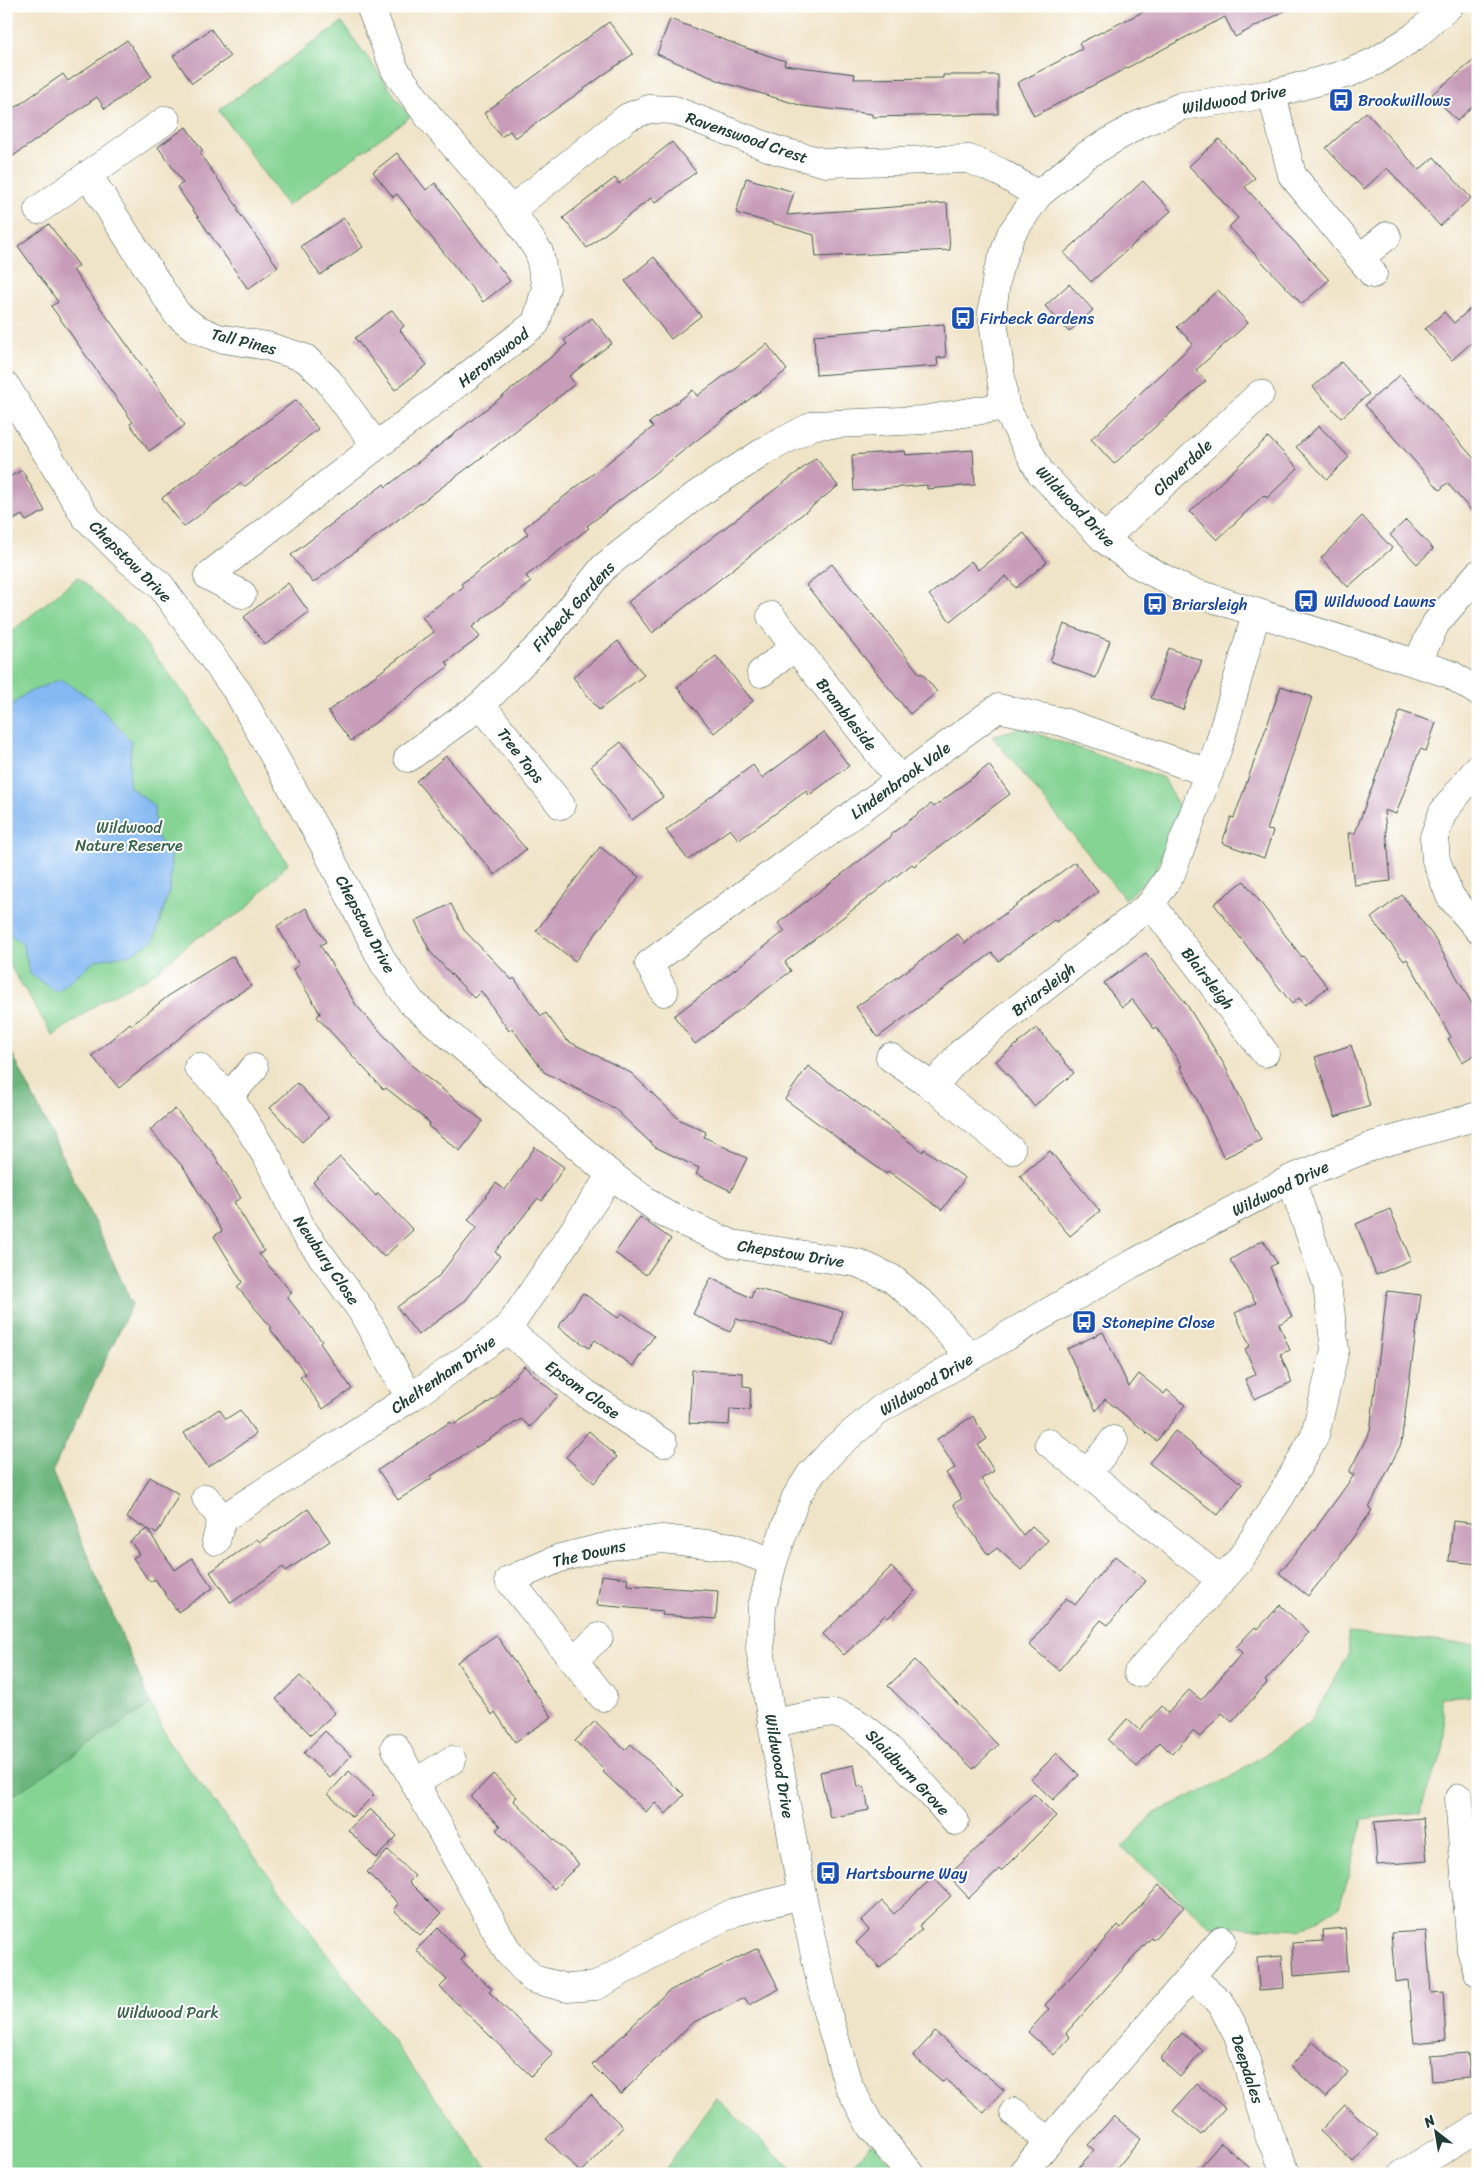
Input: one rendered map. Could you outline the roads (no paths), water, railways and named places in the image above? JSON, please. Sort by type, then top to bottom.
[{"type":"street","name":"Heronswood","points":[[242,594],[208,576],[536,323],[546,288],[538,252],[511,210],[428,117],[395,70],[370,6]]},
{"type":"street","name":"Wildwood Drive","points":[[1449,6],[1414,37],[1376,61],[1349,74],[1272,94],[1182,106],[1136,126],[1085,156],[1038,195],[1011,234],[997,274],[992,313],[1005,406],[1040,472],[1104,539],[1135,563],[1186,590],[1256,614],[1450,674],[1478,692]]},
{"type":"street","points":[[1272,94],[1292,175],[1367,266],[1387,236]]},
{"type":"street","name":"Ravenswood Crest","points":[[511,210],[628,117],[649,109],[674,110],[776,150],[826,163],[969,159],[1000,172],[1038,195]]},
{"type":"street","points":[[38,210],[166,120]]},
{"type":"street","name":"Tall Pines","points":[[88,175],[177,314],[195,328],[218,338],[267,346],[305,358],[328,380],[376,446]]},
{"type":"street","name":"Chepstow Drive","points":[[6,386],[85,516],[129,560],[160,585],[239,694],[303,811],[322,841],[383,962],[412,1002],[611,1175],[663,1213],[732,1244],[858,1263],[891,1278],[926,1307],[970,1357]]},
{"type":"street","name":"Cloverdale","points":[[1104,539],[1260,394]]},
{"type":"street","name":"Firbeck Gardens","points":[[408,758],[481,705],[544,641],[604,567],[696,495],[768,449],[814,425],[922,420],[1005,406]]},
{"type":"street","points":[[1417,663],[1436,623],[1478,574]]},
{"type":"street","name":"Briarsleigh","points":[[932,1087],[961,1053],[1151,904],[1171,874],[1219,745],[1256,614]]},
{"type":"street","name":"Brambleside","points":[[771,616],[900,780]]},
{"type":"street","points":[[761,674],[795,647]]},
{"type":"street","name":"Tree Tops","points":[[481,705],[560,805]]},
{"type":"street","name":"Lindenbrook Vale","points":[[664,992],[649,964],[998,708],[1063,722],[1209,772]]},
{"type":"street","points":[[1478,768],[1443,812],[1434,837],[1436,860],[1450,896],[1478,929]]},
{"type":"street","name":"Blairsleigh","points":[[1151,904],[1265,1053]]},
{"type":"street","points":[[890,1057],[932,1087],[1011,1150]]},
{"type":"street","name":"Newbury Close","points":[[198,1067],[229,1096],[269,1160],[302,1229],[361,1310],[410,1398]]},
{"type":"street","points":[[229,1096],[254,1068]]},
{"type":"street","name":"Wildwood Drive","points":[[911,2174],[871,2127],[848,2084],[827,2012],[802,1895],[772,1723],[760,1649],[762,1607],[773,1562],[796,1497],[810,1475],[836,1447],[882,1408],[1130,1265],[1291,1179],[1376,1145],[1478,1116]]},
{"type":"street","name":"Cheltenham Drive","points":[[215,1519],[410,1398],[507,1330],[611,1175]]},
{"type":"street","points":[[1138,1672],[1239,1561],[1282,1496],[1315,1435],[1334,1350],[1327,1284],[1291,1179]]},
{"type":"street","name":"Epsom Close","points":[[507,1330],[585,1393],[662,1443]]},
{"type":"street","points":[[1087,1474],[1114,1440]]},
{"type":"street","points":[[1049,1443],[1222,1581]]},
{"type":"street","name":"The Downs","points":[[602,1697],[509,1580],[560,1558],[609,1546],[662,1539],[733,1547],[773,1562]]},
{"type":"street","points":[[573,1660],[599,1637]]},
{"type":"street","name":"Slaidburn Grove","points":[[772,1723],[835,1713],[856,1720],[876,1736],[956,1821]]},
{"type":"street","points":[[395,1747],[508,1952],[533,1979],[567,1988],[596,1986],[678,1939],[735,1912],[802,1895]]},
{"type":"street","points":[[415,1783],[452,1760]]},
{"type":"street","points":[[1466,1813],[1472,1950],[1478,1972]]},
{"type":"street","points":[[1021,2174],[1222,1940]]},
{"type":"street","name":"Deepdales","points":[[1190,1977],[1221,2003],[1239,2038],[1270,2138],[1287,2174]]},
{"type":"street","points":[[1014,2112],[1048,2142]]},
{"type":"street","points":[[1403,2174],[1478,2128]]},
{"type":"water","points":[[61,679],[93,700],[131,741],[129,786],[154,806],[155,834],[171,855],[170,888],[154,940],[131,954],[96,960],[57,992],[30,974],[23,945],[6,930],[6,710],[25,694]]},
{"type":"place","name":"Brookwillows","points":[[1341,100]]},
{"type":"place","name":"Firbeck Gardens","points":[[963,318]]},
{"type":"place","name":"Wildwood Lawns","points":[[1306,601]]},
{"type":"place","name":"Briarsleigh","points":[[1155,604]]},
{"type":"place","name":"Stonepine Close","points":[[1084,1322]]},
{"type":"place","name":"Hartsbourne Way","points":[[828,1873]]},
{"type":"park label","name":"Wildwood Nature Reserve","points":[[129,836]]},
{"type":"park label","name":"Wildwood Park","points":[[168,2012]]}]
